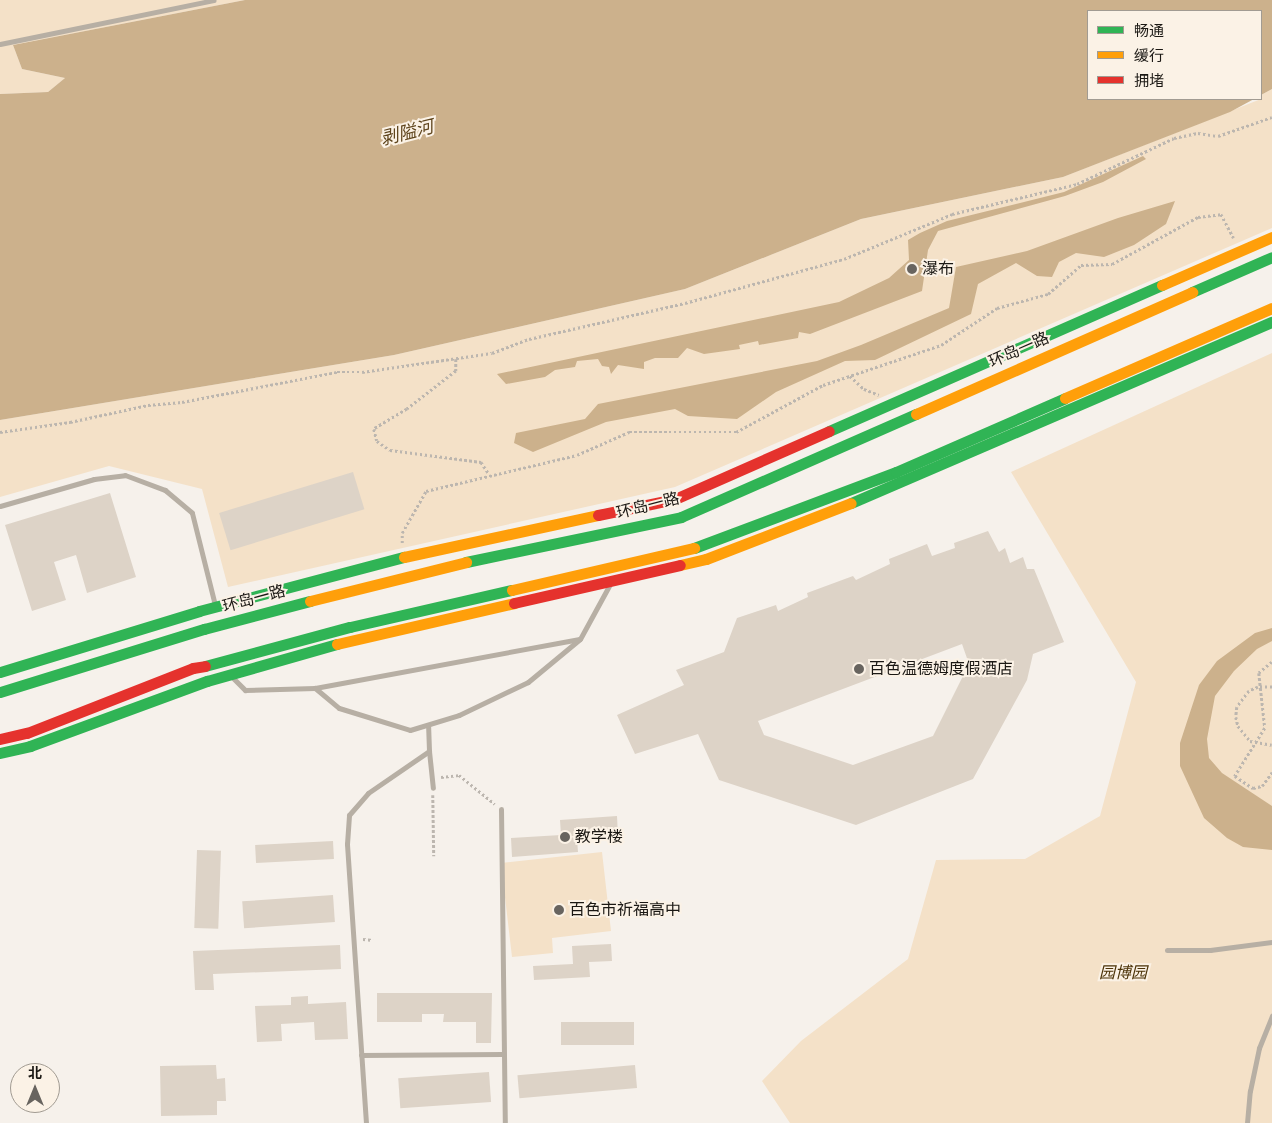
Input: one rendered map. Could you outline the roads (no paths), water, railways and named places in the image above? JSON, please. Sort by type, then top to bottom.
[{"type":"street","points":[[0,672],[215,606],[403,557],[675,499],[1272,237]]},
{"type":"street","name":"环岛一路","points":[[0,692],[204,629],[424,571],[681,517],[1272,257]]},
{"type":"street","points":[[0,740],[27,733],[193,668],[220,664],[350,627],[702,546],[896,472],[1272,308]]},
{"type":"street","points":[[0,753],[30,746],[230,674],[353,639],[706,559],[901,484],[1272,322]]},
{"type":"lane","points":[[0,44],[214,0]]},
{"type":"lane","points":[[0,506],[94,479],[125,474],[165,490],[192,513],[215,606]]},
{"type":"lane","points":[[315,688],[339,708],[410,730],[459,715],[528,682],[580,639],[620,565]]},
{"type":"lane","points":[[220,664],[245,690],[315,688],[580,639]]},
{"type":"lane","points":[[428,725],[433,788]]},
{"type":"lane","points":[[366,1123],[347,844],[350,815],[368,793],[429,751]]},
{"type":"lane","points":[[501,809],[506,1048],[502,1054],[505,1123]]},
{"type":"lane","points":[[1167,950],[1270,944]]},
{"type":"lane","points":[[1248,1123],[1250,1090],[1259,1048],[1272,1015]]},
{"type":"lane","points":[[362,1055],[502,1054]]},
{"type":"water","name":"剥隘河","points":[[245,0],[1272,0],[1272,89],[1262,94],[1262,10],[1087,10],[1087,100],[1252,100],[1230,112],[1063,177],[861,219],[685,289],[394,355],[0,420],[0,94],[48,92],[65,78],[22,69],[13,45]]},
{"type":"water","name":"瀑布","points":[[1143,156],[1146,159],[1103,182],[1065,196],[938,231],[928,250],[922,291],[810,334],[799,332],[798,338],[759,345],[758,341],[739,345],[740,349],[704,354],[687,348],[678,358],[655,358],[644,362],[644,369],[618,365],[611,374],[609,367],[602,366],[598,359],[577,361],[575,367],[555,370],[545,377],[506,384],[497,374],[839,302],[889,278],[909,260],[908,240],[920,233],[947,221],[1064,192]]},
{"type":"water","points":[[1175,201],[1166,224],[1134,245],[1104,257],[1076,253],[1059,262],[1052,277],[1037,276],[1016,263],[978,284],[971,314],[875,360],[845,361],[776,392],[737,419],[688,416],[675,409],[606,422],[533,452],[514,443],[516,433],[585,419],[598,404],[817,361],[861,345],[949,308],[956,267],[1027,251],[1118,218]]},
{"type":"water","points":[[1272,628],[1272,641],[1257,649],[1234,671],[1215,696],[1207,739],[1209,758],[1222,773],[1272,806],[1272,850],[1243,847],[1227,838],[1204,818],[1180,766],[1180,743],[1199,685],[1217,661],[1255,633]]},
{"type":"place","name":"瀑布","points":[[912,269]]},
{"type":"place","name":"百色温德姆度假酒店","points":[[859,669]]},
{"type":"place","name":"教学楼","points":[[565,837]]},
{"type":"place","name":"百色市祈福高中","points":[[559,910]]},
{"type":"park label","name":"园博园","points":[[1123,973]]}]
